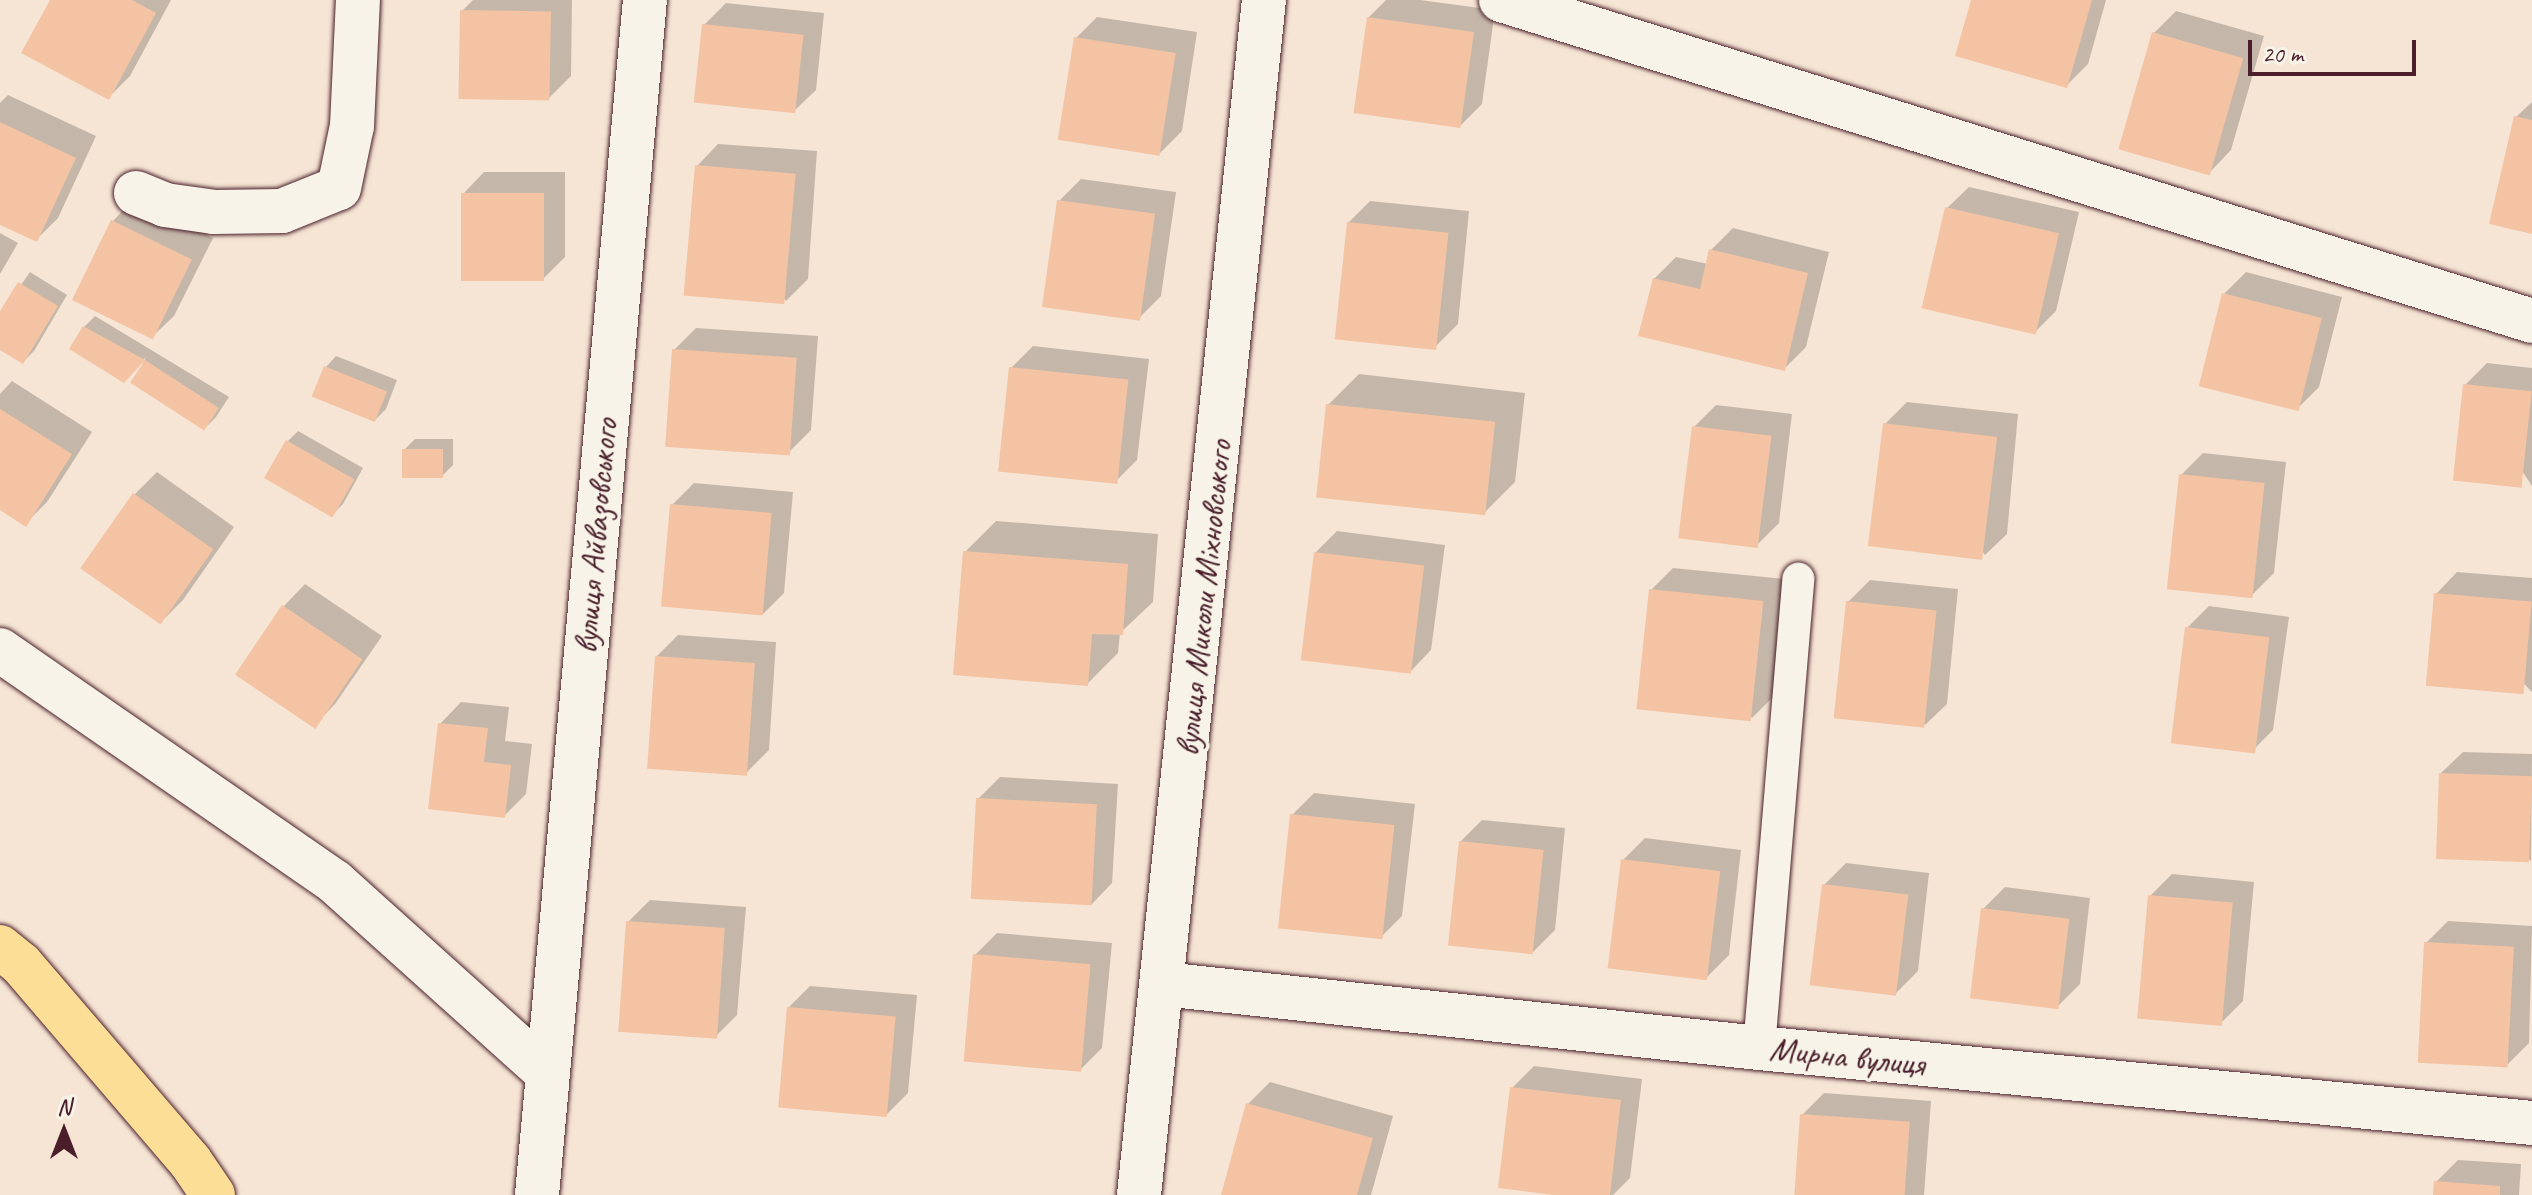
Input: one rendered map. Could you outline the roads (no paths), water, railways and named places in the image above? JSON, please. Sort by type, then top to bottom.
[{"type":"highway","points":[[0,947],[41,987],[190,1161],[213,1195]]},
{"type":"street","points":[[136,193],[165,205],[214,212],[282,211],[339,188],[352,126],[358,0]]},
{"type":"street","name":"вулиця Айвазовського","points":[[537,1195],[645,0]]},
{"type":"street","name":"вулиця Миколи Міхновського","points":[[1139,1195],[1264,0]]},
{"type":"street","points":[[1501,0],[2532,321]]},
{"type":"street","points":[[0,650],[335,882],[546,1072]]},
{"type":"street","name":"Мирна вулиця","points":[[1163,984],[1759,1048],[2532,1123]]},
{"type":"lane","points":[[1759,1048],[1798,579]]}]
